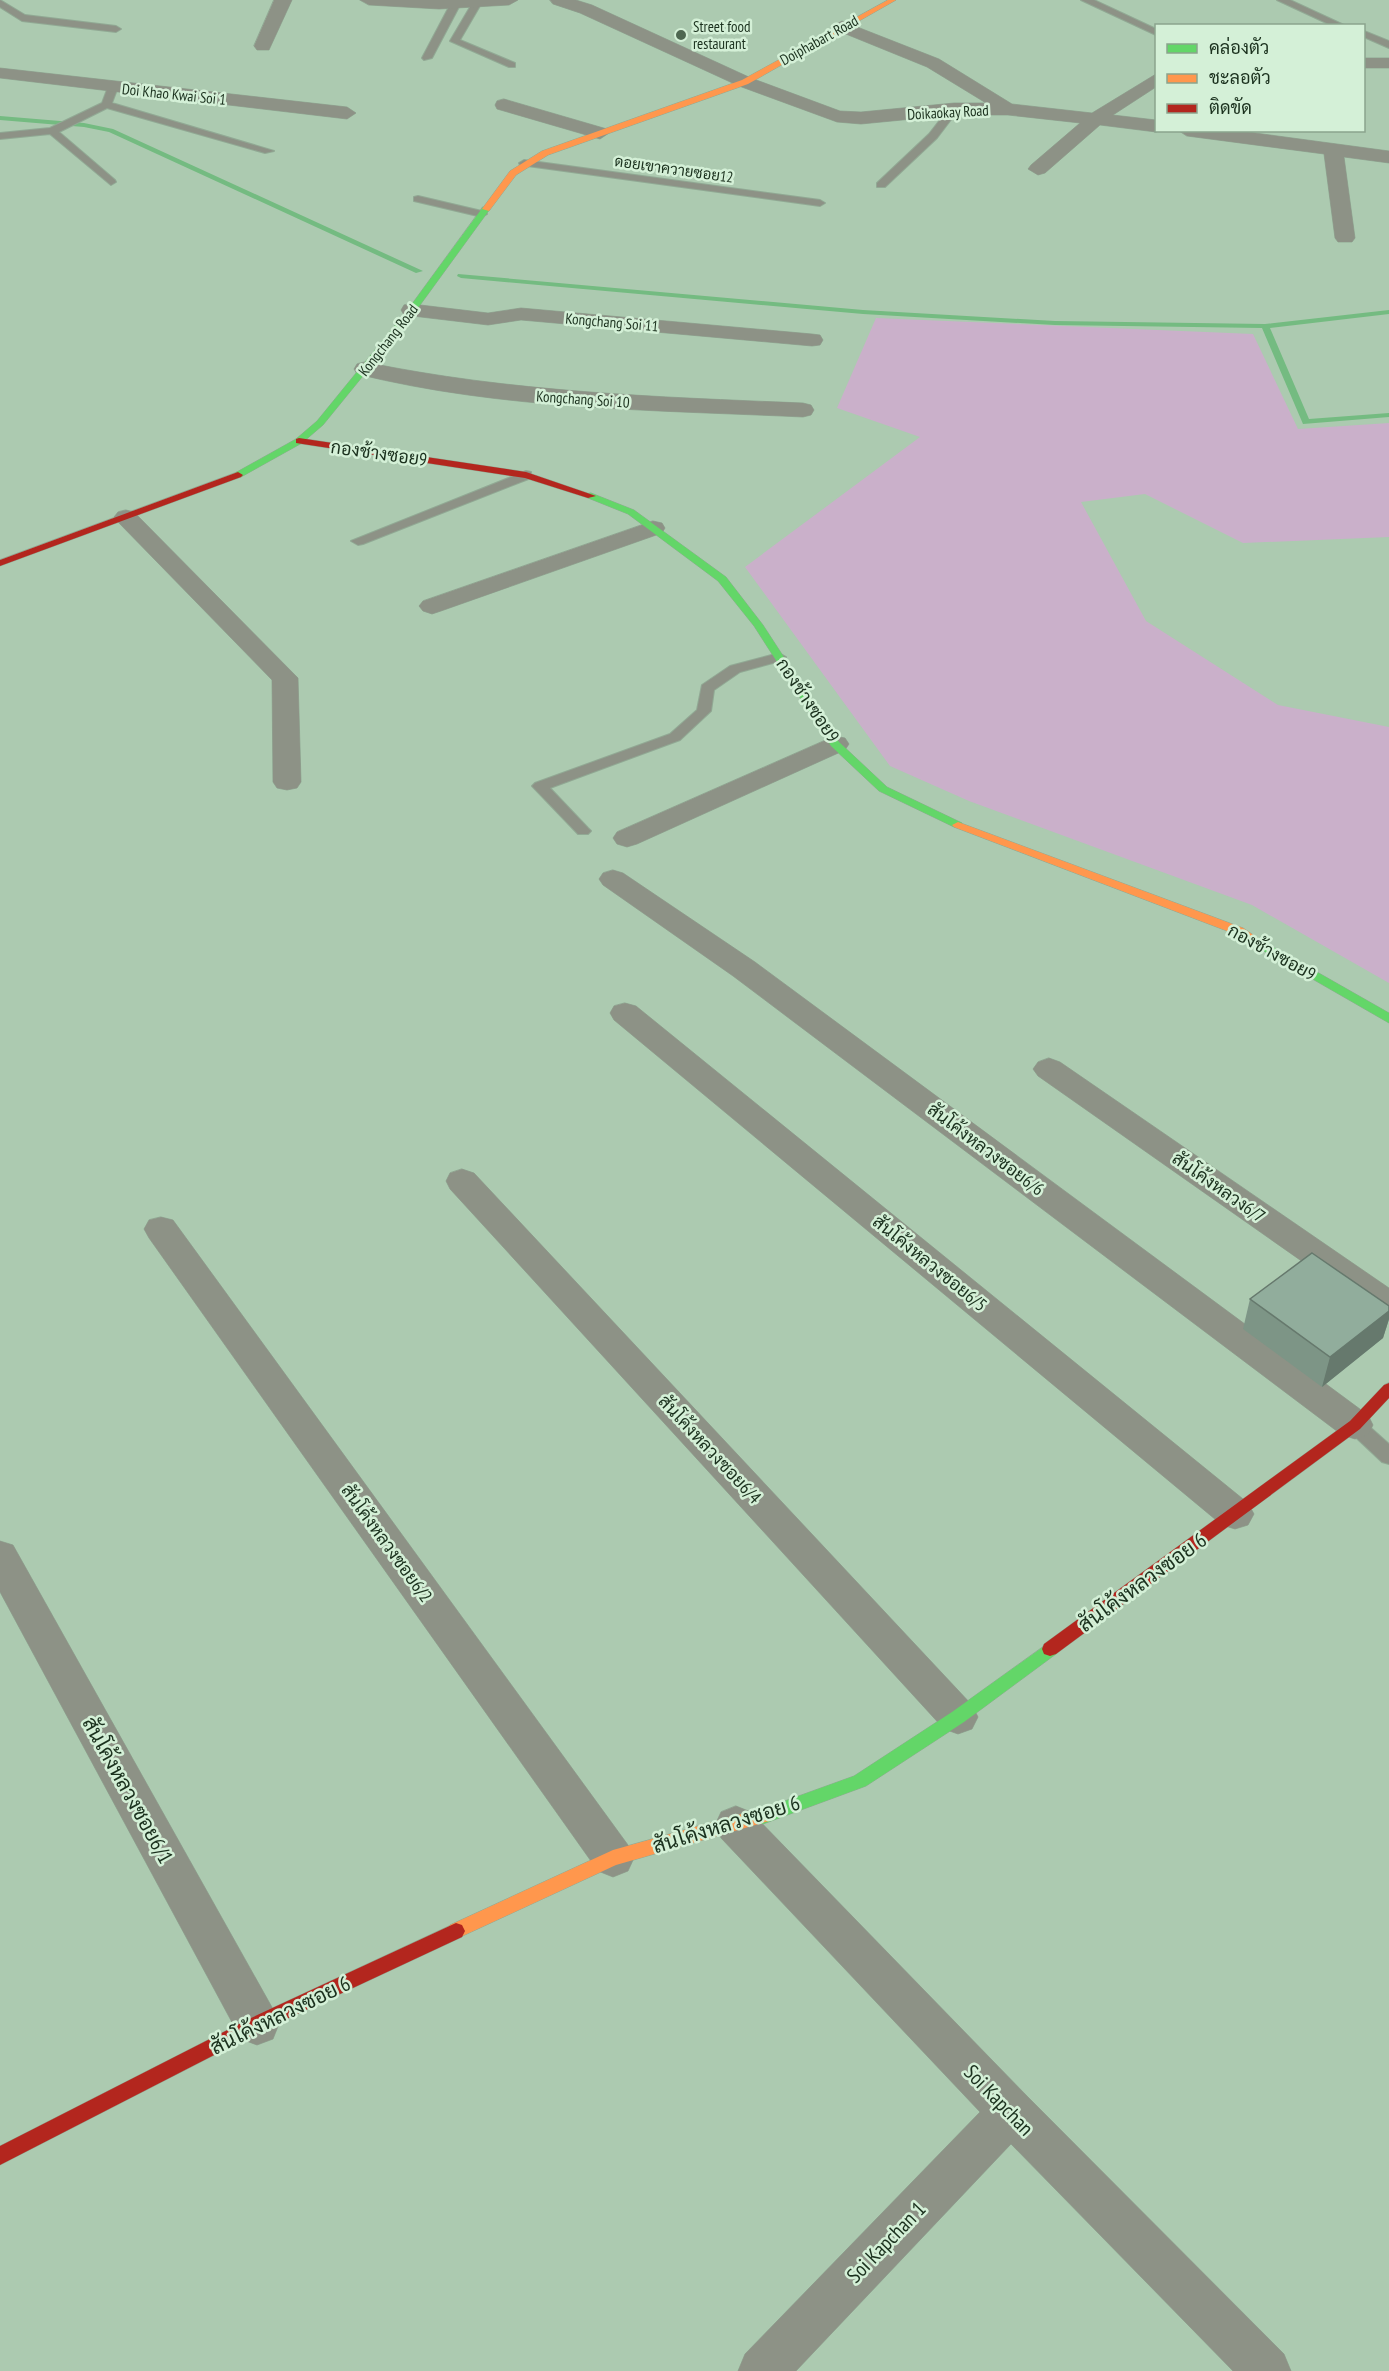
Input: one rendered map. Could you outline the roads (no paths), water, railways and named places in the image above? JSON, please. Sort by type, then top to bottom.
[{"type":"street","points":[[263,46],[283,0]]},
{"type":"street","points":[[369,0],[476,4],[509,0]]},
{"type":"street","name":"Doikaokay Road","points":[[559,0],[586,9],[745,82],[837,116],[861,118],[954,109],[1008,109],[1155,126]]},
{"type":"street","name":"Doiphabart Road","points":[[745,82],[842,26],[893,0]]},
{"type":"street","points":[[842,26],[933,63],[1008,109]]},
{"type":"street","points":[[1365,63],[1389,63]]},
{"type":"street","name":"Doi Khao Kwai Soi 1","points":[[0,73],[347,113]]},
{"type":"street","points":[[1038,169],[1097,118],[1155,80]]},
{"type":"street","name":"Kongchang Road","points":[[0,563],[226,481],[299,441],[320,423],[365,369],[412,310],[513,173],[524,164],[545,153],[745,82]]},
{"type":"street","points":[[504,105],[600,133]]},
{"type":"street","points":[[1202,132],[1389,157]]},
{"type":"street","points":[[1333,150],[1345,238]]},
{"type":"street","name":"Kongchang Soi 11","points":[[412,310],[488,319],[521,314],[812,340]]},
{"type":"street","name":"Kongchang Soi 10","points":[[365,369],[418,381],[566,399],[803,410]]},
{"type":"street","name":"กองช้างซอย9","points":[[299,441],[526,475],[564,486],[631,512],[722,579],[758,625],[835,744],[883,789],[937,817],[1239,932],[1389,1019]]},
{"type":"street","points":[[126,517],[285,678],[287,783]]},
{"type":"street","points":[[432,606],[653,528]]},
{"type":"street","points":[[627,838],[835,744]]},
{"type":"street","name":"สันโค้งหลวงซอย6/6","points":[[613,879],[754,976],[1355,1425]]},
{"type":"street","name":"สันโค้งหลวงซอย6/5","points":[[625,1013],[1235,1514]]},
{"type":"street","name":"สันโค้งหลวง6/7","points":[[1049,1069],[1389,1305]]},
{"type":"street","name":"สันโค้งหลวงซอย6/4","points":[[462,1181],[958,1717]]},
{"type":"street","name":"สันโค้งหลวงซอย6/2","points":[[161,1229],[614,1858]]},
{"type":"street","name":"สันโค้งหลวงซอย 6","points":[[0,2156],[257,2024],[614,1858],[736,1825],[860,1781],[958,1717],[1235,1514],[1355,1425],[1389,1389]]},
{"type":"street","name":"สันโค้งหลวงซอย6/1","points":[[0,1556],[257,2024]]},
{"type":"street","name":"Soi Kapchan","points":[[736,1825],[1011,2112],[1267,2371]]},
{"type":"street","name":"Soi Kapchan 1","points":[[762,2371],[1011,2112]]},
{"type":"lane","points":[[1086,0],[1155,32]]},
{"type":"lane","points":[[1282,0],[1337,24]]},
{"type":"lane","points":[[0,3],[22,18],[116,29]]},
{"type":"lane","points":[[427,58],[456,3]]},
{"type":"lane","points":[[476,4],[455,41],[512,65]]},
{"type":"lane","points":[[1365,34],[1389,45]]},
{"type":"lane","points":[[106,105],[113,87]]},
{"type":"lane","points":[[0,136],[52,131],[106,105],[269,151]]},
{"type":"lane","points":[[881,185],[933,136],[954,109]]},
{"type":"lane","points":[[52,131],[111,182]]},
{"type":"lane","name":"ดอยเขาควายซอย12","points":[[524,164],[820,203]]},
{"type":"lane","points":[[418,199],[482,214]]},
{"type":"lane","points":[[358,541],[526,475]]},
{"type":"lane","points":[[582,831],[540,786],[675,737],[704,711],[707,688],[735,669],[779,657]]},
{"type":"lane","points":[[1355,1425],[1389,1456]]},
{"type":"waterway","points":[[0,118],[84,125],[111,130],[419,271]]},
{"type":"waterway","points":[[461,276],[863,312],[1055,323],[1265,326]]},
{"type":"waterway","points":[[1265,326],[1389,312]]},
{"type":"waterway","points":[[1265,326],[1306,422],[1389,415]]},
{"type":"place","name":"Street food restaurant","points":[[681,35]]}]
